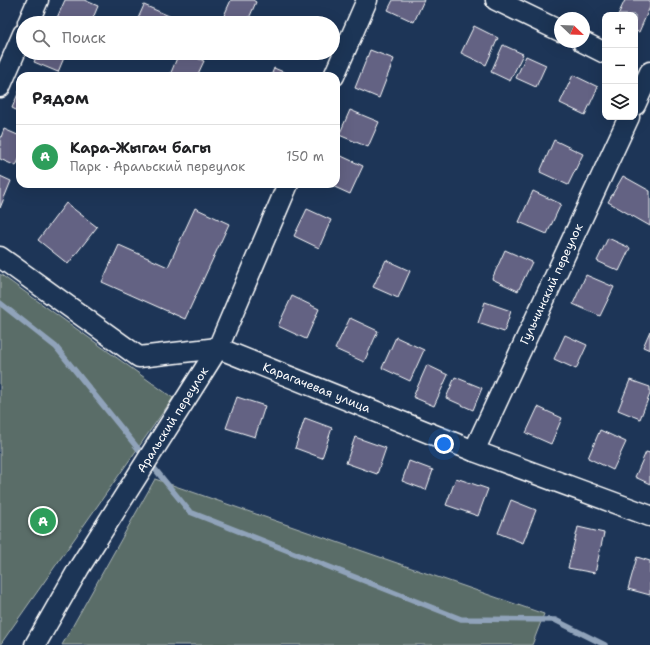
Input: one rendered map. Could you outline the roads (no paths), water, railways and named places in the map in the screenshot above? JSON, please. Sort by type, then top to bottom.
[{"type":"street","points":[[31,16],[38,0]]},
{"type":"street","points":[[336,72],[367,0]]},
{"type":"street","points":[[496,0],[554,28]]},
{"type":"street","points":[[590,46],[602,52]]},
{"type":"street","points":[[0,87],[16,50]]},
{"type":"street","points":[[638,96],[646,72]]},
{"type":"street","name":"Гульчинский переулок","points":[[474,451],[628,120]]},
{"type":"street","name":"Аральский переулок","points":[[35,645],[79,568],[218,348],[286,188]]},
{"type":"street","name":"Карагачевая улица","points":[[0,258],[140,357],[218,348],[474,451],[650,516]]},
{"type":"waterway","points":[[0,303],[56,347],[144,456]]},
{"type":"waterway","points":[[150,463],[190,512],[461,619],[555,620],[605,645]]},
{"type":"place","name":"Кара-Жыгач багы","points":[[43,521]]}]
